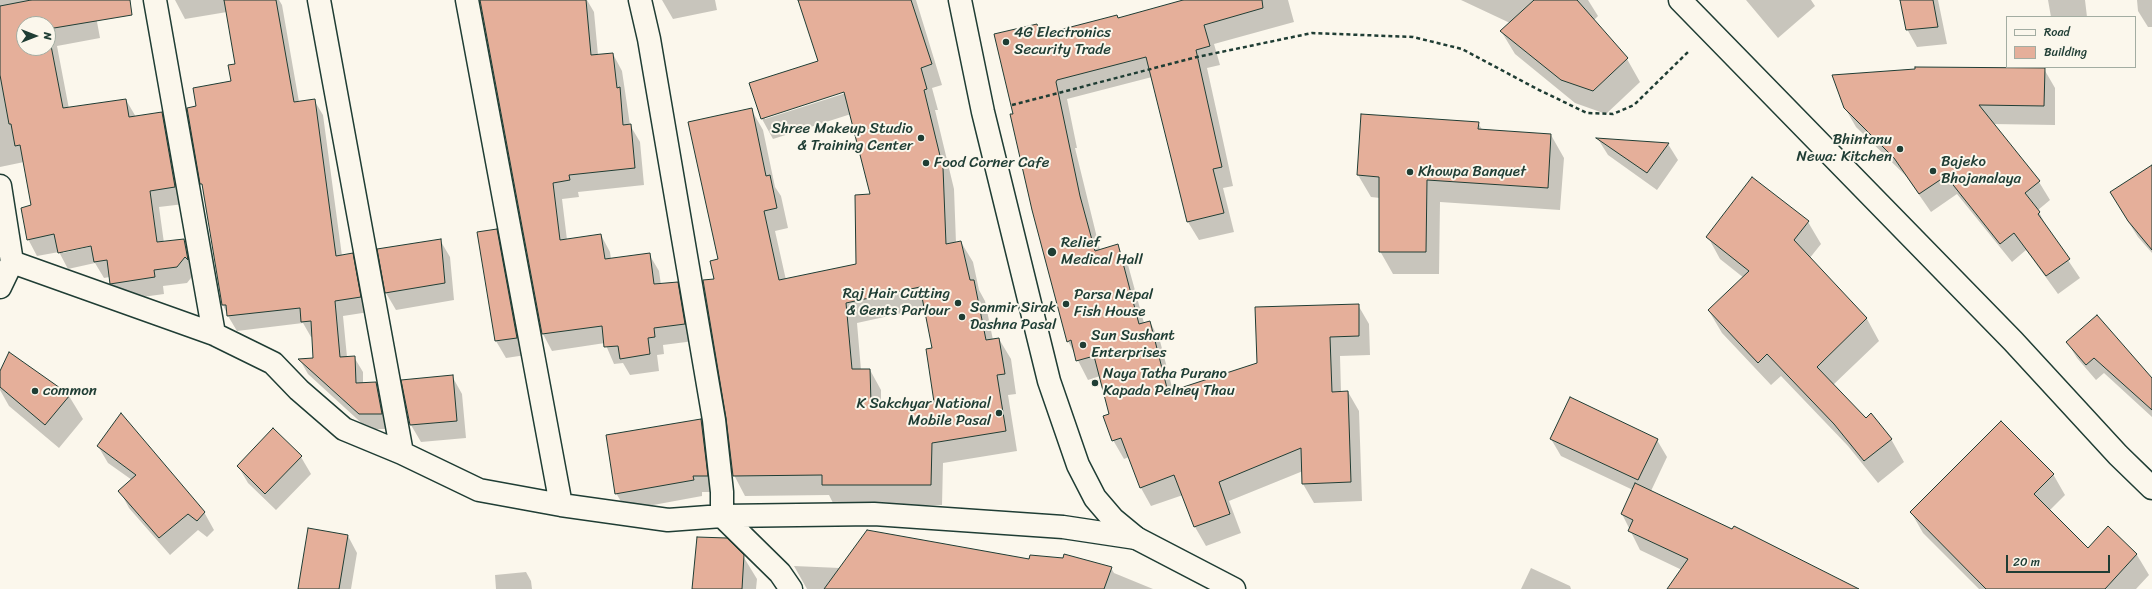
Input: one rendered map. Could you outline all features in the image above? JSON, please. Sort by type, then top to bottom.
[{"type":"street","points":[[155,0],[214,334]]},
{"type":"street","points":[[319,0],[402,453]]},
{"type":"street","points":[[468,0],[562,505]]},
{"type":"street","points":[[640,0],[649,39],[714,420],[722,492],[722,516],[780,573],[791,589]]},
{"type":"street","points":[[960,0],[983,112],[1049,380],[1078,466],[1095,498],[1113,519],[1136,538],[1234,589]]},
{"type":"street","points":[[1680,0],[2013,341],[2118,455],[2152,488]]},
{"type":"street","points":[[0,186],[12,262],[0,288]]},
{"type":"street","points":[[12,262],[214,334],[274,363],[299,390],[344,429],[402,453],[479,490],[562,505],[668,520],[722,516],[874,514],[1063,527],[1136,538]]},
{"type":"path","points":[[983,112],[1197,57],[1312,33],[1413,37],[1462,49],[1539,90],[1587,113],[1613,114],[1634,105],[1709,31]]},
{"type":"building","points":[[31,0],[130,0],[132,15],[56,28],[56,16],[16,16],[16,56],[53,56],[63,108],[126,99],[129,117],[162,112],[175,187],[150,191],[157,242],[184,239],[188,260],[185,257],[177,267],[154,270],[155,277],[110,284],[107,260],[94,262],[91,246],[58,253],[54,234],[27,240],[21,208],[31,205],[20,145],[15,146],[11,124],[9,124],[0,75],[0,6]]},
{"type":"building","points":[[224,0],[276,0],[294,102],[315,99],[336,256],[353,253],[361,297],[335,301],[340,357],[355,356],[356,383],[376,382],[382,414],[359,414],[298,359],[313,358],[311,321],[301,322],[300,308],[227,316],[226,305],[222,305],[202,184],[200,184],[187,108],[196,106],[193,88],[231,81],[228,65],[235,64]]},
{"type":"building","points":[[480,0],[586,0],[591,55],[613,53],[617,88],[620,87],[623,125],[631,124],[635,168],[569,175],[570,180],[553,183],[560,240],[601,234],[605,259],[650,253],[654,284],[678,282],[685,324],[654,328],[655,337],[648,338],[650,354],[620,359],[618,346],[604,347],[602,326],[542,334]]},
{"type":"building","points":[[798,0],[911,0],[932,64],[921,68],[927,89],[924,90],[943,168],[946,244],[961,241],[970,280],[974,280],[986,340],[999,338],[1005,374],[997,375],[1006,431],[932,443],[931,485],[822,485],[822,475],[733,476],[726,418],[703,280],[714,279],[710,261],[718,259],[688,122],[752,108],[766,176],[770,175],[777,208],[764,211],[779,280],[856,264],[855,195],[870,194],[844,92],[761,119],[749,83],[818,61]],"holes":[[[920,287],[932,348],[926,349],[934,402],[871,403],[870,369],[852,369],[846,303]]]},
{"type":"building","points":[[1183,0],[1262,0],[1263,8],[1204,25],[1210,46],[1196,50],[1222,167],[1213,169],[1224,213],[1187,222],[1146,57],[1057,80],[1056,82],[1080,196],[1095,251],[1118,244],[1139,324],[1150,321],[1168,392],[1257,363],[1255,307],[1359,304],[1359,336],[1330,337],[1332,392],[1348,391],[1351,482],[1302,484],[1301,448],[1219,482],[1230,514],[1194,527],[1174,475],[1140,488],[1121,438],[1112,441],[1103,416],[1109,414],[1094,356],[1076,361],[1071,340],[1067,342],[1032,210],[1010,114],[1013,114],[994,34],[1037,24],[1040,35],[1117,15],[1118,18]]},
{"type":"building","points":[[1534,0],[1577,0],[1628,58],[1593,91],[1561,80],[1500,31]]},
{"type":"building","points":[[1900,0],[1933,0],[1938,27],[1906,30]]},
{"type":"building","points":[[1915,67],[2045,68],[2044,106],[1979,105],[2040,181],[2025,193],[2040,212],[2038,214],[2070,259],[2046,276],[2014,233],[2000,244],[1946,176],[1919,194],[1894,158],[1844,108],[1832,75],[1915,69]]},
{"type":"building","points":[[1361,114],[1479,122],[1478,129],[1551,134],[1548,188],[1427,180],[1426,252],[1379,252],[1379,177],[1357,175]]},
{"type":"building","points":[[1596,138],[1669,143],[1647,173]]},
{"type":"building","points":[[2152,165],[2152,250],[2128,221],[2110,192]]},
{"type":"building","points":[[1752,177],[1809,221],[1794,240],[1867,318],[1817,367],[1866,418],[1871,413],[1892,439],[1864,461],[1834,424],[1767,354],[1758,363],[1708,310],[1749,271],[1706,237]]},
{"type":"building","points":[[497,229],[517,338],[495,341],[477,232]]},
{"type":"building","points":[[441,239],[445,283],[385,293],[377,249]]},
{"type":"building","points":[[2097,315],[2152,378],[2152,410],[2094,358],[2086,365],[2066,342]]},
{"type":"building","name":"common","points":[[9,352],[70,395],[45,425],[0,387],[0,371]]},
{"type":"building","points":[[453,375],[457,421],[410,425],[401,380]]},
{"type":"building","points":[[1570,397],[1658,439],[1638,480],[1550,439]]},
{"type":"building","points":[[121,413],[205,512],[197,521],[188,514],[159,538],[118,491],[136,475],[97,446]]},
{"type":"building","points":[[701,419],[708,476],[693,476],[694,480],[615,494],[606,435]]},
{"type":"building","points":[[2001,421],[2054,474],[2034,494],[2088,548],[2108,526],[2137,554],[2105,589],[1986,589],[1910,512]]},
{"type":"building","points":[[273,428],[302,456],[265,494],[237,466]]},
{"type":"building","points":[[1635,483],[1732,529],[1734,526],[1859,589],[1667,589],[1688,559],[1628,531],[1633,520],[1621,514]]},
{"type":"building","points":[[308,528],[348,535],[339,589],[298,589]]},
{"type":"building","points":[[867,530],[1029,559],[1030,555],[1063,558],[1064,554],[1112,567],[1104,589],[824,589]]},
{"type":"building","points":[[697,537],[727,538],[744,555],[742,589],[692,589]]},
{"type":"place","name":"4G Electronics Security Trade","points":[[1006,42]]},
{"type":"place","name":"Shree Makeup Studio & Training Center","points":[[921,138]]},
{"type":"place","name":"Bhintanu Newa: Kitchen","points":[[1900,149]]},
{"type":"place","name":"Food Corner Cafe","points":[[926,163]]},
{"type":"place","name":"Bajeko Bhojanalaya","points":[[1933,171]]},
{"type":"place","name":"Khowpa Banquet","points":[[1410,172]]},
{"type":"place","name":"Relief Medical Hall","points":[[1052,252]]},
{"type":"place","name":"Raj Hair Cutting & Gents Parlour","points":[[958,303]]},
{"type":"place","name":"Parsa Nepal Fish House","points":[[1066,304]]},
{"type":"place","name":"Sanmir Sirak Dashna Pasal","points":[[962,317]]},
{"type":"place","name":"Sun Sushant Enterprises","points":[[1083,345]]},
{"type":"place","name":"Naya Tatha Purano Kapada Pelney Thau","points":[[1095,383]]},
{"type":"place","name":"common","points":[[35,391]]},
{"type":"place","name":"K Sakchyar National Mobile Pasal","points":[[999,413]]}]
